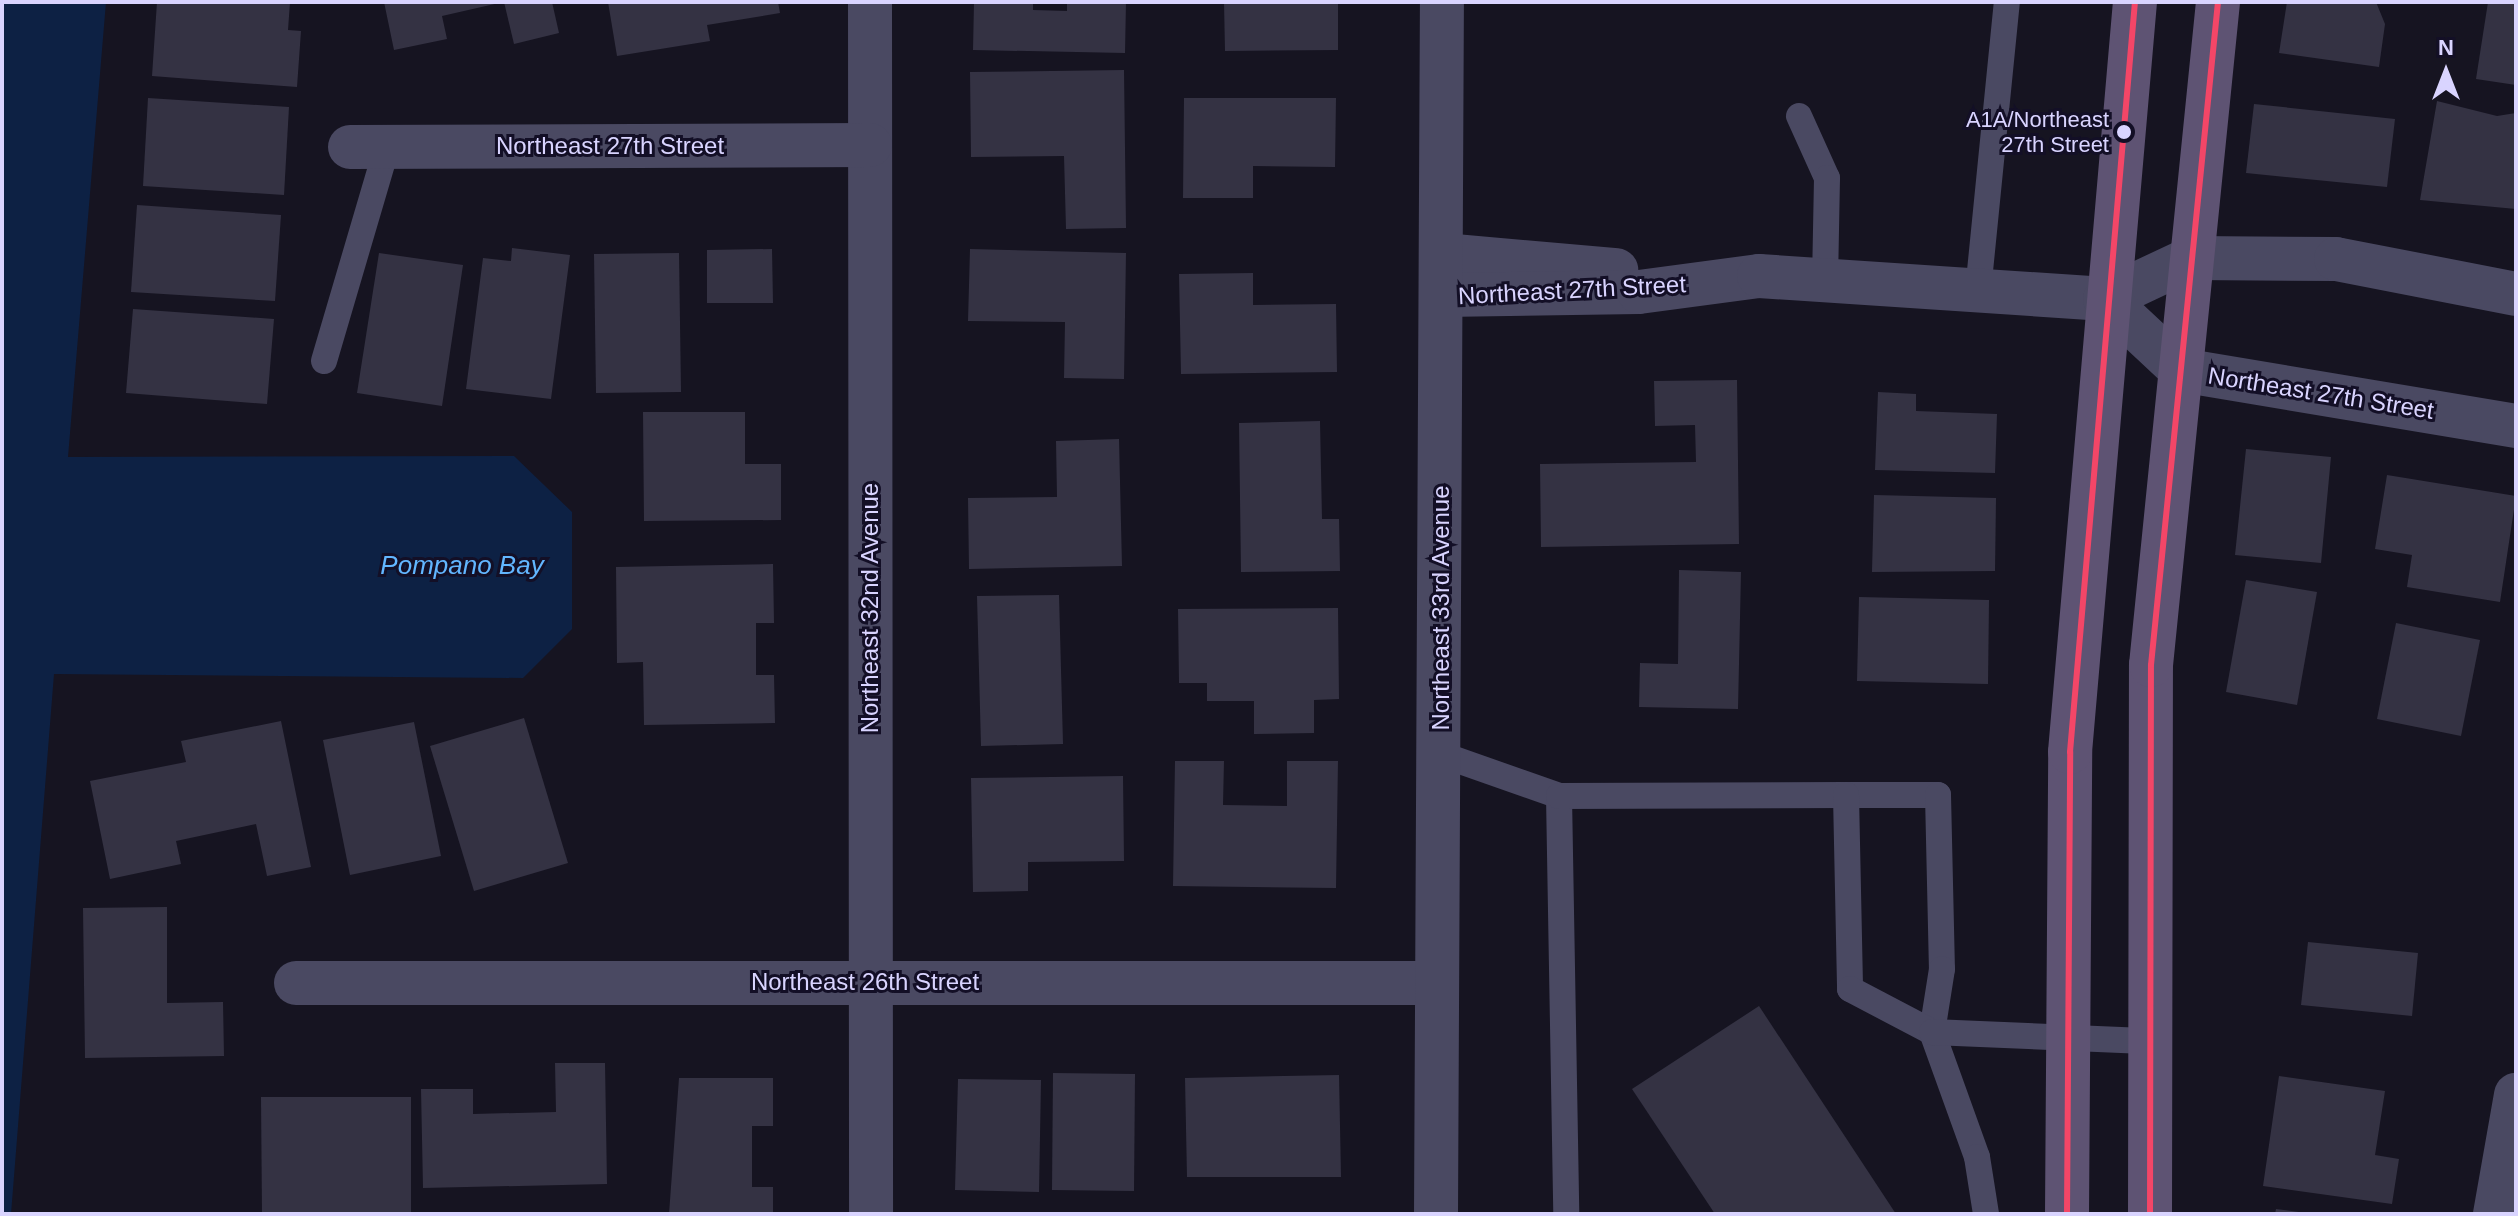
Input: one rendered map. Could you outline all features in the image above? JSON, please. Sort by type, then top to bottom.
[{"type":"main road","points":[[2067,1214],[2070,752],[2105,299],[2135,2]]},
{"type":"main road","points":[[2150,1214],[2151,665],[2218,2]]},
{"type":"street","name":"Northeast 32nd Avenue","points":[[870,2],[871,1214]]},
{"type":"street","name":"Northeast 33rd Avenue","points":[[1436,1214],[1442,2]]},
{"type":"street","name":"Northeast 27th Street","points":[[368,147],[870,145]]},
{"type":"street","name":"Northeast 27th Street","points":[[1443,275],[1701,284],[1759,276],[2105,299],[2192,258],[2336,259],[2516,294]]},
{"type":"street","name":"Northeast 27th Street","points":[[2105,299],[2181,370],[2516,426]]},
{"type":"street","name":"Northeast 26th Street","points":[[296,983],[1435,983]]},
{"type":"street","points":[[2495,1214],[2516,1095]]},
{"type":"lane","points":[[1978,291],[2007,2]]},
{"type":"lane","points":[[1799,116],[1827,178],[1825,281]]},
{"type":"lane","points":[[324,361],[368,147]]},
{"type":"lane","points":[[1440,754],[1559,796],[1938,795],[1942,969],[1932,1032],[1977,1157],[1986,1214]]},
{"type":"lane","points":[[1846,795],[1850,989],[1932,1032],[2151,1041]]},
{"type":"lane","points":[[1559,796],[1566,1214]]},
{"type":"water","name":"Pompano Bay","points":[[2,2],[106,2],[68,457],[514,456],[572,512],[572,629],[523,678],[54,674],[11,1214],[2,1214]]},
{"type":"building","points":[[157,2],[290,2],[288,30],[301,31],[297,87],[152,76]]},
{"type":"building","points":[[384,2],[499,3],[442,16],[447,39],[394,50]]},
{"type":"building","points":[[504,2],[552,2],[559,33],[514,44]]},
{"type":"building","points":[[608,2],[778,2],[780,13],[707,25],[710,41],[617,56]]},
{"type":"building","points":[[974,2],[1033,2],[1033,10],[1067,11],[1067,2],[1126,2],[1125,53],[973,50]]},
{"type":"building","points":[[1224,2],[1338,2],[1338,50],[1225,51]]},
{"type":"building","points":[[2287,2],[2376,2],[2385,24],[2379,67],[2279,53]]},
{"type":"building","points":[[2488,2],[2516,2],[2516,85],[2476,79]]},
{"type":"building","points":[[1124,70],[1126,228],[1066,229],[1064,156],[971,157],[970,72]]},
{"type":"building","points":[[148,98],[289,107],[284,195],[143,186]]},
{"type":"building","points":[[1184,98],[1336,98],[1335,167],[1253,166],[1253,198],[1183,198]]},
{"type":"building","points":[[2437,101],[2497,116],[2516,113],[2516,209],[2420,200]]},
{"type":"building","points":[[2254,104],[2395,119],[2387,187],[2246,173]]},
{"type":"building","points":[[137,205],[281,215],[275,301],[131,292]]},
{"type":"building","points":[[512,248],[570,255],[551,399],[466,389],[483,258],[511,261]]},
{"type":"building","points":[[772,249],[773,303],[707,303],[707,250]]},
{"type":"building","points":[[970,249],[1126,253],[1124,379],[1064,378],[1065,322],[968,321]]},
{"type":"building","points":[[379,253],[463,265],[442,406],[357,393]]},
{"type":"building","points":[[679,253],[681,392],[596,393],[594,254]]},
{"type":"building","points":[[1253,273],[1253,305],[1336,304],[1337,372],[1181,374],[1179,274]]},
{"type":"building","points":[[133,309],[274,319],[267,404],[126,393]]},
{"type":"building","points":[[1737,380],[1739,544],[1541,547],[1540,464],[1696,462],[1695,425],[1655,426],[1654,381]]},
{"type":"building","points":[[1878,392],[1916,394],[1916,411],[1997,414],[1995,473],[1875,470]]},
{"type":"building","points":[[643,412],[745,412],[745,464],[781,464],[781,520],[644,521]]},
{"type":"building","points":[[1320,421],[1322,519],[1339,519],[1340,571],[1241,572],[1239,423]]},
{"type":"building","points":[[1119,439],[1122,566],[969,569],[968,498],[1057,497],[1056,441]]},
{"type":"building","points":[[2246,449],[2331,457],[2321,563],[2235,555]]},
{"type":"building","points":[[2387,475],[2516,496],[2500,602],[2407,587],[2412,555],[2375,549]]},
{"type":"building","points":[[1874,495],[1996,498],[1995,571],[1872,572]]},
{"type":"building","points":[[773,564],[774,623],[756,623],[756,675],[774,675],[775,723],[644,725],[643,662],[617,663],[616,567]]},
{"type":"building","points":[[1679,570],[1741,572],[1738,709],[1639,707],[1640,663],[1678,664]]},
{"type":"building","points":[[2246,580],[2317,592],[2297,705],[2226,692]]},
{"type":"building","points":[[1059,595],[1063,744],[981,746],[977,596]]},
{"type":"building","points":[[1859,597],[1989,600],[1988,684],[1857,681]]},
{"type":"building","points":[[1338,608],[1339,699],[1314,700],[1314,733],[1254,734],[1254,701],[1207,701],[1207,683],[1179,683],[1178,609]]},
{"type":"building","points":[[2396,623],[2480,640],[2461,736],[2377,719]]},
{"type":"building","points":[[524,718],[568,863],[474,891],[430,746]]},
{"type":"building","points":[[281,721],[311,867],[267,876],[256,824],[176,841],[181,864],[110,879],[90,781],[186,762],[181,741]]},
{"type":"building","points":[[414,722],[441,856],[350,875],[323,740]]},
{"type":"building","points":[[1175,761],[1224,761],[1223,805],[1287,806],[1287,761],[1338,761],[1336,888],[1173,886]]},
{"type":"building","points":[[1123,776],[1124,861],[1028,862],[1028,891],[973,892],[971,778]]},
{"type":"building","points":[[167,907],[167,1003],[223,1002],[224,1056],[85,1058],[83,908]]},
{"type":"building","points":[[2308,942],[2418,953],[2412,1016],[2301,1005]]},
{"type":"building","points":[[1759,1006],[1896,1214],[1715,1214],[1632,1089]]},
{"type":"building","points":[[555,1063],[605,1063],[607,1184],[423,1188],[421,1089],[473,1089],[473,1114],[556,1112]]},
{"type":"building","points":[[1053,1073],[1135,1074],[1134,1191],[1052,1190]]},
{"type":"building","points":[[1339,1075],[1341,1177],[1187,1177],[1185,1078]]},
{"type":"building","points":[[2279,1076],[2385,1091],[2375,1155],[2399,1159],[2392,1204],[2263,1186]]},
{"type":"building","points":[[679,1078],[773,1078],[773,1126],[752,1126],[752,1187],[773,1187],[773,1214],[669,1214]]},
{"type":"building","points":[[958,1079],[1041,1080],[1039,1192],[955,1190]]},
{"type":"building","points":[[261,1097],[411,1097],[411,1214],[262,1214]]},
{"type":"building","points":[[2276,1209],[2299,1212],[2299,1214],[2275,1214]]},
{"type":"transit line","points":[[2067,1214],[2070,752],[2135,2]]},
{"type":"transit line","points":[[2150,1214],[2151,665],[2218,2]]},
{"type":"place","name":"A1A/Northeast 27th Street","points":[[2124,132]]}]
